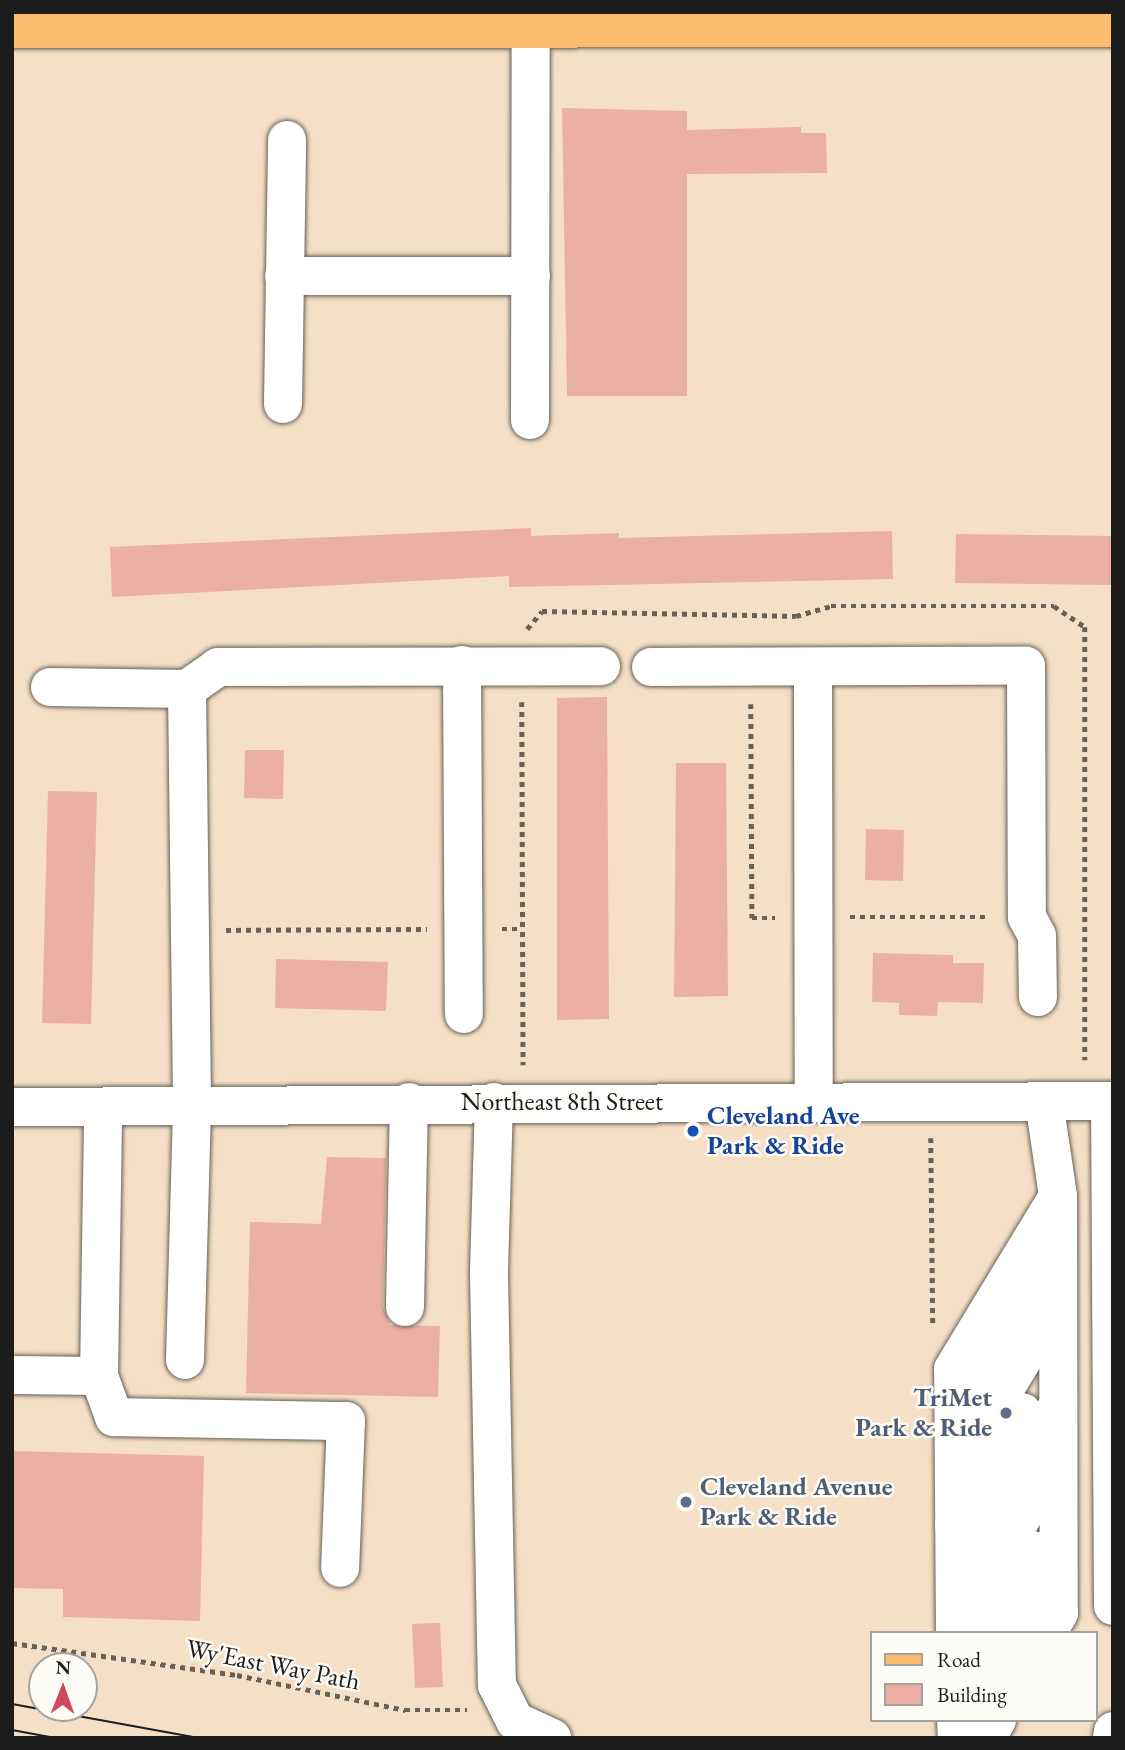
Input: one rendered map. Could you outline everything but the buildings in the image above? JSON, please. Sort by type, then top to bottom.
[{"type":"main road","points":[[12,29],[531,30],[974,21],[1113,28]]},
{"type":"street","points":[[530,421],[531,30]]},
{"type":"street","points":[[283,404],[288,140]]},
{"type":"street","points":[[284,276],[531,276]]},
{"type":"street","points":[[651,667],[813,670],[849,664],[1026,666],[1027,917],[1037,936],[1038,997]]},
{"type":"street","points":[[462,665],[464,1014]]},
{"type":"street","points":[[50,687],[187,689],[218,667],[601,666]]},
{"type":"street","points":[[813,670],[814,1102]]},
{"type":"street","points":[[185,1360],[192,1109],[187,689]]},
{"type":"street","points":[[1044,1101],[1058,1196],[1059,1613],[1048,1631]]},
{"type":"street","points":[[1112,1101],[1113,1606]]},
{"type":"street","name":"Northeast 8th Street","points":[[12,1107],[192,1109],[409,1102],[1112,1101]]},
{"type":"street","points":[[405,1307],[409,1102]]},
{"type":"street","points":[[494,1102],[495,1211],[489,1288],[497,1685],[514,1721],[552,1738]]},
{"type":"street","points":[[103,1108],[99,1376],[114,1417],[346,1421],[340,1568]]},
{"type":"street","points":[[965,1631],[955,1578],[953,1369],[1058,1196]]},
{"type":"street","points":[[954,1421],[1058,1248]]},
{"type":"street","points":[[954,1473],[1058,1301]]},
{"type":"street","points":[[954,1525],[1058,1353]]},
{"type":"street","points":[[12,1375],[99,1376]]},
{"type":"street","points":[[955,1578],[1058,1405]]},
{"type":"street","points":[[966,1631],[1058,1457]]},
{"type":"street","points":[[966,1631],[1058,1509]]},
{"type":"street","points":[[1018,1631],[1059,1562]]},
{"type":"street","points":[[964,1730],[990,1722]]},
{"type":"street","points":[[1112,1738],[1113,1731]]},
{"type":"path","points":[[190,930],[521,929]]},
{"type":"path","name":"Wy'East Way Path","points":[[12,1643],[237,1675],[405,1710],[478,1710]]},
{"type":"tram line","points":[[12,1704],[200,1738]]},
{"type":"tram line","points":[[12,1730],[55,1738]]},
{"type":"place","name":"Cleveland Ave Park & Ride","points":[[693,1131]]},
{"type":"place","name":"TriMet Park & Ride","points":[[1006,1413]]},
{"type":"place","name":"Cleveland Avenue Park & Ride","points":[[686,1502]]}]
